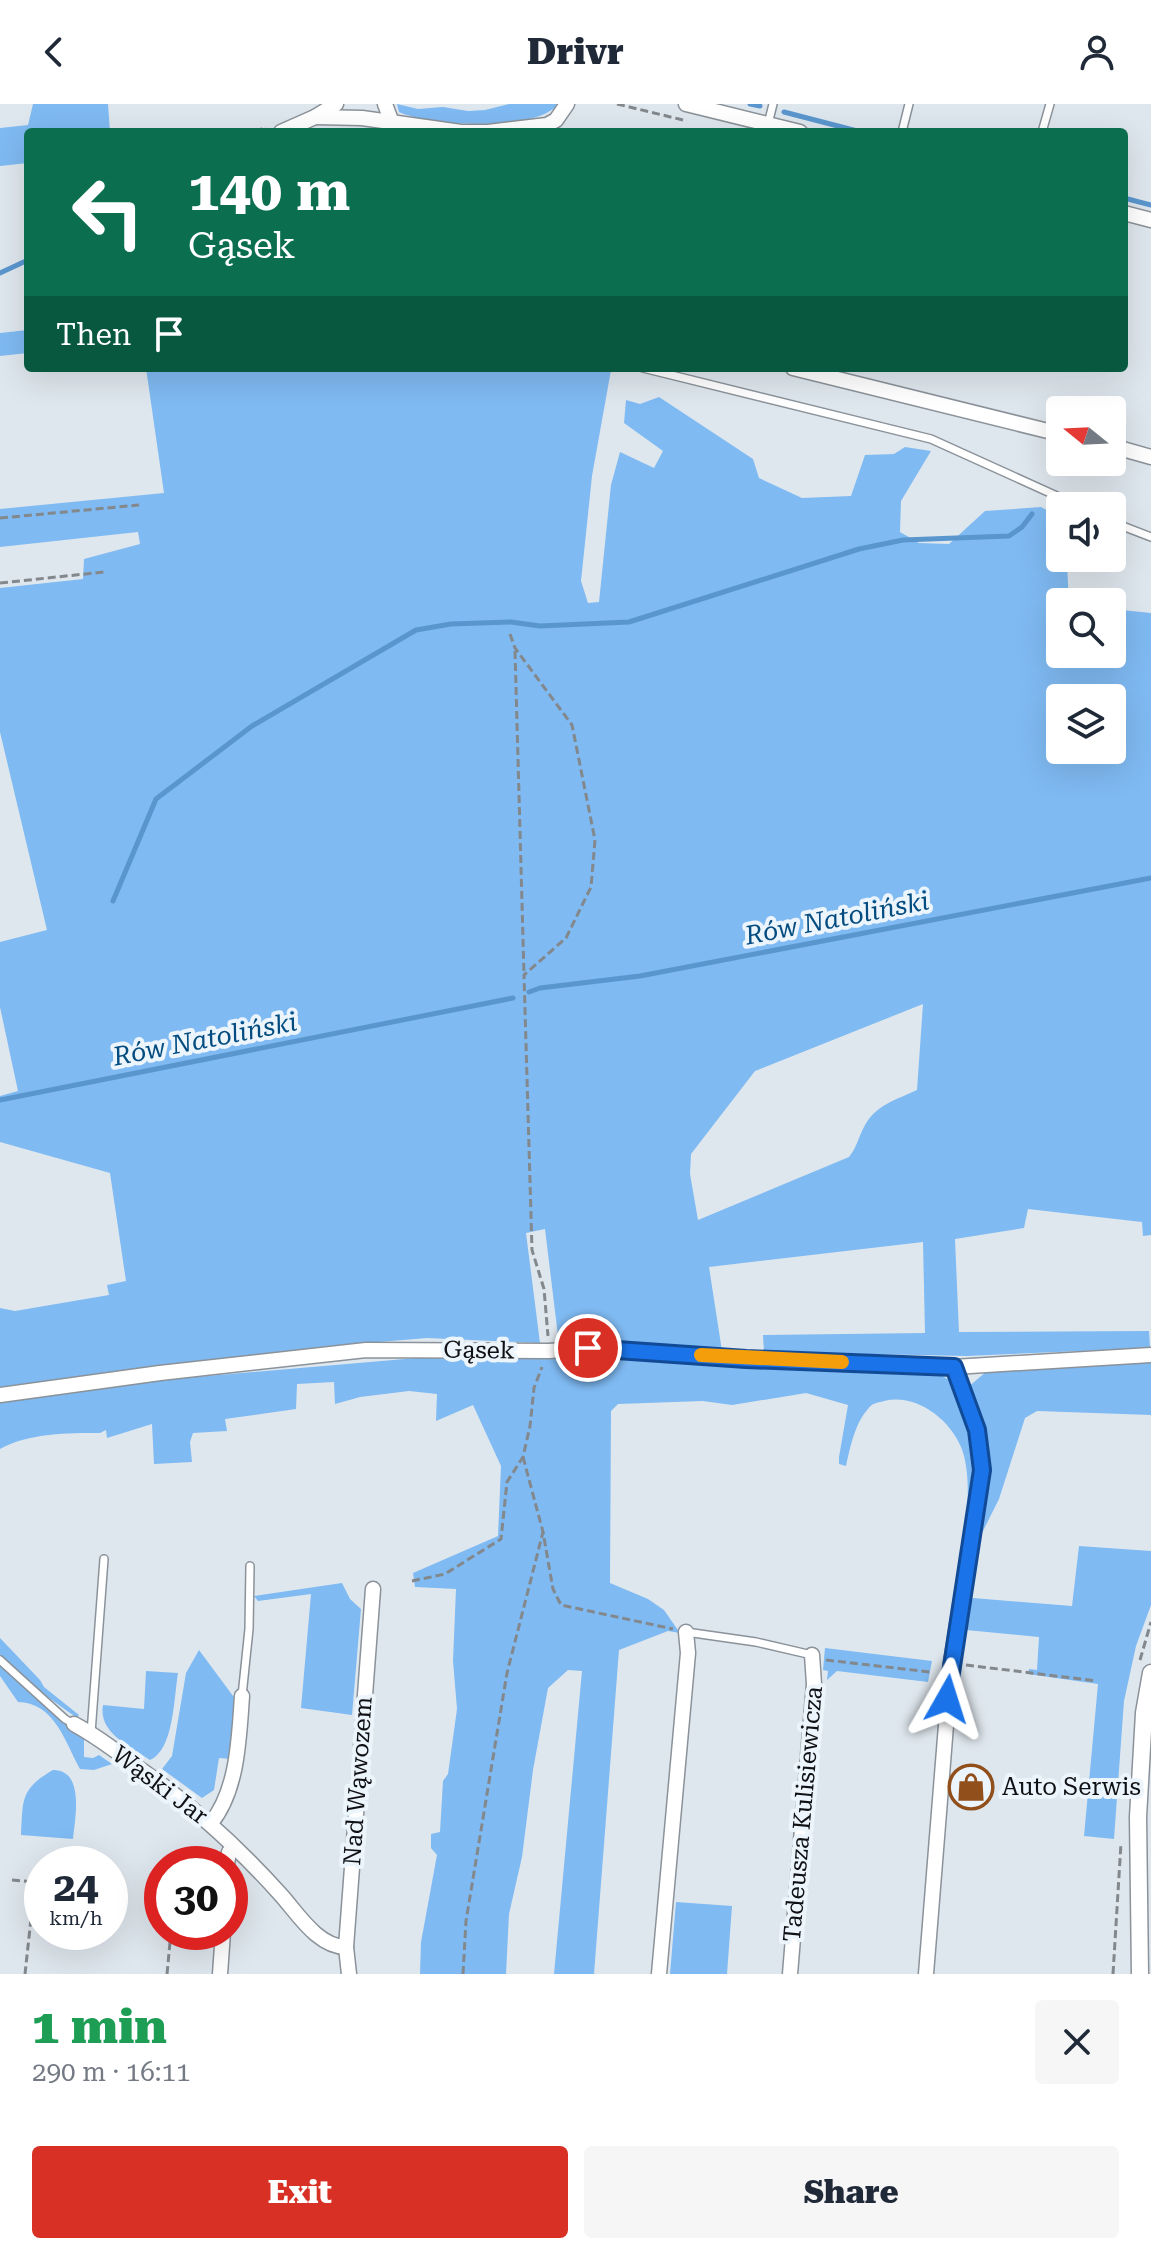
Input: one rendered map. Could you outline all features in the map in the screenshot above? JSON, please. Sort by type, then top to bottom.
[{"type":"street","points":[[290,128],[336,104]]},
{"type":"street","points":[[385,104],[392,123]]},
{"type":"street","points":[[522,128],[547,125],[556,120],[567,104]]},
{"type":"street","points":[[686,104],[784,128]]},
{"type":"street","points":[[315,117],[423,128]]},
{"type":"street","points":[[1128,214],[1151,220]]},
{"type":"street","points":[[809,372],[1046,431]]},
{"type":"street","points":[[1126,450],[1151,457]]},
{"type":"street","name":"Gąsek","points":[[0,1395],[366,1350],[604,1349],[746,1359],[954,1367],[1151,1355]]},
{"type":"street","points":[[926,1974],[951,1663],[982,1470],[977,1430],[954,1367]]},
{"type":"street","name":"Nad Wąwozem","points":[[349,1974],[346,1947],[373,1589]]},
{"type":"street","points":[[659,1974],[688,1653],[686,1632]]},
{"type":"street","name":"Tadeusza Kulisiewicza","points":[[790,1974],[814,1684],[813,1657]]},
{"type":"street","points":[[1140,1974],[1138,1817],[1144,1713],[1151,1673]]},
{"type":"street","points":[[211,1823],[227,1794],[237,1759],[242,1696]]},
{"type":"street","name":"Wąski Jar","points":[[74,1724],[91,1733],[211,1823],[257,1868],[314,1933],[327,1943],[346,1947]]},
{"type":"street","points":[[220,1974],[222,1950]]},
{"type":"lane","points":[[768,124],[773,104]]},
{"type":"lane","points":[[903,128],[909,104]]},
{"type":"lane","points":[[1043,128],[1050,104]]},
{"type":"lane","points":[[659,372],[931,439],[1048,492]]},
{"type":"lane","points":[[1126,527],[1151,537]]},
{"type":"lane","points":[[91,1733],[104,1559]]},
{"type":"lane","points":[[242,1696],[249,1629],[250,1566]]},
{"type":"lane","points":[[686,1632],[756,1642],[813,1657]]},
{"type":"lane","points":[[0,1660],[74,1724]]},
{"type":"path","points":[[617,104],[685,121]]},
{"type":"path","points":[[0,518],[139,505]]},
{"type":"path","points":[[0,583],[104,572]]},
{"type":"path","points":[[510,634],[515,648],[572,725],[595,840],[591,887],[566,938],[524,975]]},
{"type":"path","points":[[412,1581],[445,1574],[501,1539],[507,1482],[523,1457],[534,1388],[549,1351],[544,1289],[532,1250],[515,648]]},
{"type":"path","points":[[523,1457],[543,1532],[553,1589],[561,1605],[686,1632]]},
{"type":"path","points":[[463,1974],[466,1921],[507,1673],[543,1532]]},
{"type":"path","points":[[813,1657],[930,1672]]},
{"type":"path","points":[[951,1663],[1097,1681]]},
{"type":"path","points":[[12,1880],[35,1882],[25,1974]]},
{"type":"path","points":[[167,1974],[169,1950]]},
{"type":"shaded area","points":[[33,104],[108,104],[110,128],[24,128],[24,163],[0,166],[0,128],[28,125]]},
{"type":"shaded area","points":[[397,104],[418,109],[443,107],[468,111],[509,104],[558,104],[547,113],[529,119],[482,124],[413,117],[399,112]]},
{"type":"shaded area","points":[[24,330],[24,353],[0,356],[0,333]]},
{"type":"shaded area","points":[[147,372],[611,372],[592,476],[581,581],[588,603],[599,602],[611,485],[620,452],[654,468],[663,451],[624,423],[626,400],[640,404],[659,397],[753,459],[759,478],[802,498],[851,496],[865,455],[894,454],[905,447],[931,451],[901,501],[900,532],[919,543],[949,544],[985,511],[1041,507],[1046,510],[1046,572],[1067,572],[1068,588],[1046,588],[1046,668],[1126,668],[1126,610],[1151,613],[1151,1235],[1143,1236],[1142,1222],[1028,1209],[1024,1228],[955,1239],[959,1332],[1149,1331],[1150,1348],[967,1356],[764,1352],[763,1335],[925,1333],[923,1242],[709,1267],[722,1351],[559,1344],[545,1229],[526,1233],[540,1343],[427,1338],[320,1347],[0,1388],[0,1308],[15,1311],[109,1295],[107,1285],[126,1281],[110,1173],[0,1142],[0,1096],[18,1091],[0,1007],[0,942],[47,930],[0,732],[0,588],[83,579],[84,559],[140,544],[138,532],[0,547],[0,509],[164,493]],"holes":[[[923,1004],[917,1090],[874,1113],[849,1157],[698,1220],[690,1174],[691,1154],[755,1071]]]},
{"type":"shaded area","points":[[607,1353],[937,1373],[958,1385],[978,1452],[964,1545],[968,1496],[967,1469],[961,1447],[948,1426],[919,1404],[896,1399],[871,1406],[856,1428],[846,1466],[839,1464],[839,1457],[848,1405],[806,1393],[732,1405],[703,1401],[618,1404],[611,1411],[610,1583],[648,1599],[664,1610],[680,1633],[668,1631],[619,1650],[594,1974],[554,1974],[582,1671],[568,1670],[548,1688],[522,1857],[509,1914],[506,1974],[420,1974],[421,1942],[437,1855],[431,1848],[431,1834],[440,1832],[443,1781],[448,1774],[457,1709],[453,1661],[456,1589],[415,1587],[413,1573],[498,1536],[501,1466],[473,1405],[436,1421],[437,1394],[409,1391],[360,1397],[335,1404],[334,1382],[297,1384],[296,1409],[225,1419],[227,1431],[193,1433],[190,1442],[192,1462],[154,1464],[152,1424],[107,1438],[106,1430],[100,1433],[49,1435],[0,1449],[0,1400],[184,1378],[451,1355]]},
{"type":"shaded area","points":[[1151,1359],[1151,1415],[1037,1411],[1025,1418],[999,1499],[975,1547],[984,1487],[967,1388],[987,1371]]},
{"type":"shaded area","points":[[1079,1546],[1151,1551],[1151,1605],[1136,1646],[1124,1701],[1114,1839],[1084,1836],[1098,1684],[1028,1674],[1029,1669],[1037,1670],[1039,1637],[966,1630],[973,1598],[1072,1606]]},
{"type":"shaded area","points":[[342,1583],[350,1599],[361,1609],[352,1715],[301,1708],[311,1594],[258,1601],[254,1596]]},
{"type":"shaded area","points":[[0,1638],[44,1687],[79,1715],[77,1718],[38,1690],[0,1656]]},
{"type":"shaded area","points":[[825,1648],[932,1661],[928,1682],[837,1671],[827,1680],[828,1671],[823,1670]]},
{"type":"shaded area","points":[[199,1650],[236,1700],[232,1759],[219,1758],[214,1790],[202,1798],[162,1769],[172,1756],[186,1673]]},
{"type":"shaded area","points":[[0,1666],[84,1739],[84,1757],[99,1755],[112,1764],[94,1770],[80,1769],[57,1726],[41,1709],[18,1702],[0,1676]]},
{"type":"shaded area","points":[[146,1671],[178,1673],[168,1734],[158,1754],[150,1760],[117,1738],[105,1723],[103,1715],[103,1705],[144,1709]]},
{"type":"shaded area","points":[[53,1770],[63,1772],[74,1786],[76,1808],[73,1839],[21,1835],[25,1796],[34,1783]]},
{"type":"shaded area","points":[[676,1902],[732,1906],[727,1974],[670,1974]]},
{"type":"waterway","points":[[750,104],[760,106]]},
{"type":"waterway","points":[[784,112],[846,128]]},
{"type":"waterway","points":[[1128,199],[1151,205]]},
{"type":"waterway","points":[[0,273],[24,262]]},
{"type":"waterway","points":[[113,901],[156,799],[252,726],[416,630],[451,624],[511,622],[540,626],[629,622],[859,549],[903,540],[1009,536],[1022,527],[1032,514]]},
{"type":"waterway","name":"Rów Natoliński","points":[[529,992],[640,976],[1151,878]]},
{"type":"waterway","name":"Rów Natoliński","points":[[0,1100],[513,998]]},
{"type":"slow traffic","points":[[701,1355],[842,1362]]},
{"type":"place","name":"Auto Serwis","points":[[971,1787]]},
{"type":"route","points":[[588,1348],[746,1359],[954,1367],[977,1430],[982,1470],[947,1699]]}]
